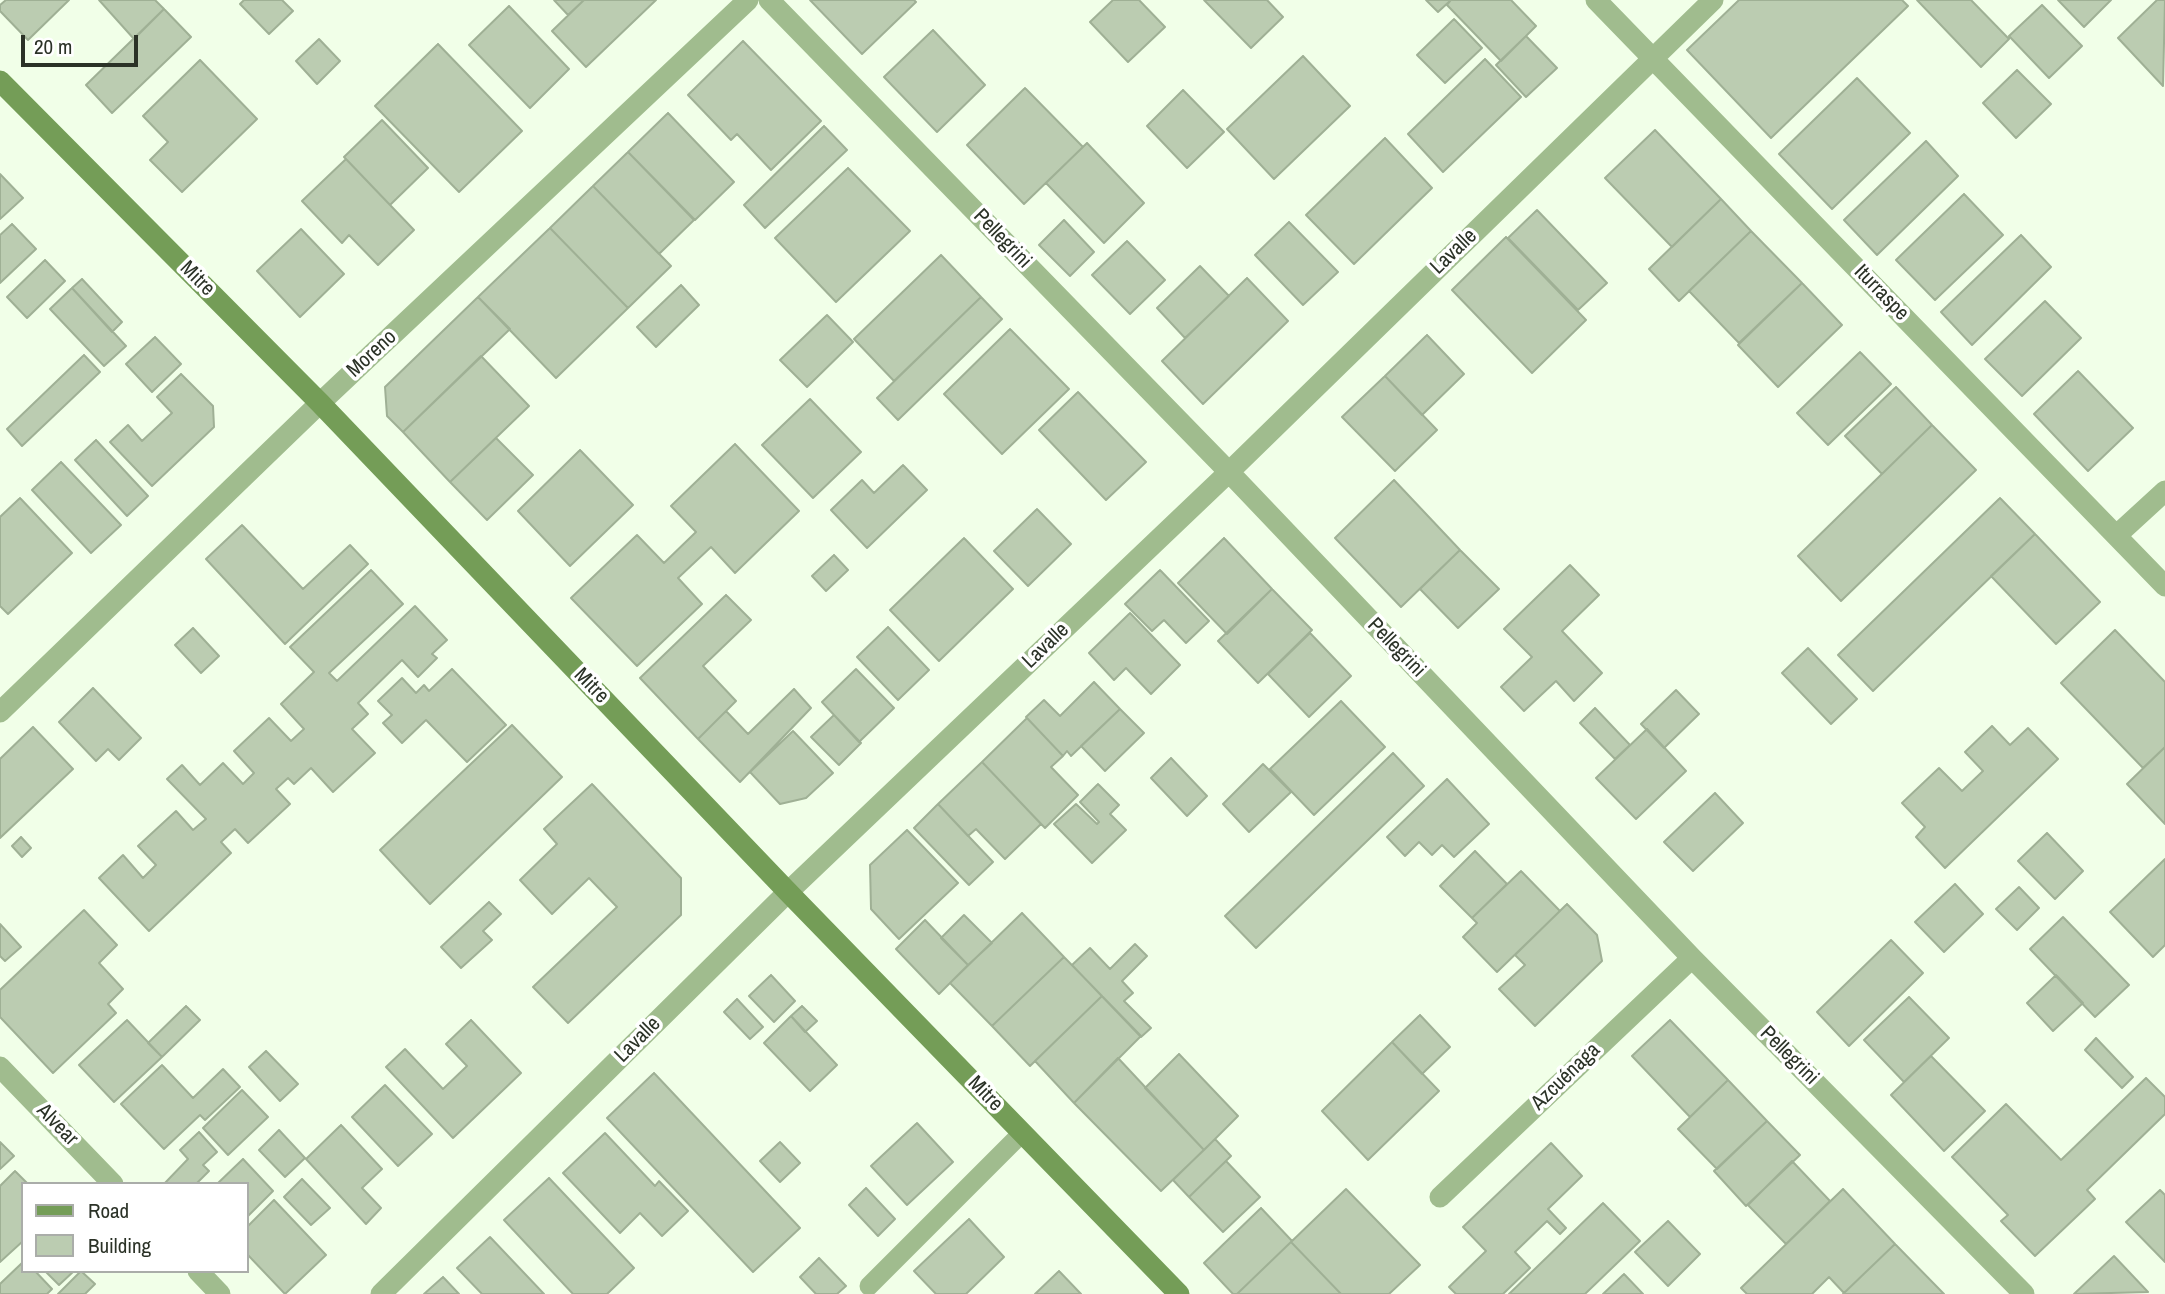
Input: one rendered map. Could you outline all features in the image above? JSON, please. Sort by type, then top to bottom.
[{"type":"street","name":"Moreno","points":[[0,712],[320,403],[748,0]]},
{"type":"street","name":"Pellegrini","points":[[769,0],[1229,472],[1692,958],[2024,1294]]},
{"type":"street","name":"Iturraspe","points":[[1596,0],[2165,586]]},
{"type":"street","name":"Lavalle","points":[[381,1294],[788,892],[1229,472],[1713,0]]},
{"type":"street","name":"Mitre","points":[[0,81],[320,403],[788,892],[1179,1294]]},
{"type":"street","points":[[2117,535],[2165,491]]},
{"type":"street","name":"Azcuénaga","points":[[1440,1197],[1692,958]]},
{"type":"street","name":"Alvear","points":[[0,1067],[111,1182]]},
{"type":"street","points":[[200,1273],[220,1294]]},
{"type":"lane","points":[[869,1286],[1022,1133]]},
{"type":"building","points":[[6,0],[69,0],[28,40],[0,11],[0,5]]},
{"type":"building","points":[[99,0],[155,0],[164,9],[134,39]]},
{"type":"building","points":[[244,0],[282,0],[293,11],[269,34],[240,4]]},
{"type":"building","points":[[554,0],[584,0],[568,15]]},
{"type":"building","points":[[584,0],[656,0],[586,67],[552,31]]},
{"type":"building","points":[[810,0],[914,0],[916,2],[862,54]]},
{"type":"building","points":[[1113,0],[1139,0],[1165,27],[1128,62],[1090,22]]},
{"type":"building","points":[[1204,0],[1267,0],[1283,17],[1251,48]]},
{"type":"building","points":[[1426,0],[1451,0],[1438,12]]},
{"type":"building","points":[[1451,0],[1511,0],[1536,26],[1501,61],[1447,5]]},
{"type":"building","points":[[1739,0],[1902,0],[1908,6],[1771,138],[1687,50]]},
{"type":"building","points":[[1917,0],[1971,0],[2009,39],[1981,67]]},
{"type":"building","points":[[2058,0],[2111,0],[2084,27]]},
{"type":"building","points":[[2157,0],[2165,0],[2163,86],[2118,38]]},
{"type":"building","points":[[2042,5],[2082,46],[2049,78],[2009,36]]},
{"type":"building","points":[[509,6],[569,69],[530,108],[469,45]]},
{"type":"building","points":[[164,9],[191,37],[112,113],[86,85]]},
{"type":"building","points":[[1454,19],[1482,48],[1445,83],[1417,55]]},
{"type":"building","points":[[933,30],[985,85],[937,132],[884,77]]},
{"type":"building","points":[[1526,36],[1557,68],[1526,97],[1496,65]]},
{"type":"building","points":[[319,39],[340,61],[317,84],[296,61]]},
{"type":"building","points":[[743,41],[821,121],[771,170],[737,134],[731,140],[688,95]]},
{"type":"building","points":[[438,44],[522,131],[459,192],[375,106]]},
{"type":"building","points":[[1303,56],[1350,106],[1274,179],[1227,129]]},
{"type":"building","points":[[1485,59],[1521,97],[1443,172],[1408,134]]},
{"type":"building","points":[[200,60],[257,119],[182,192],[150,160],[168,142],[143,116]]},
{"type":"building","points":[[2017,70],[2051,104],[2016,138],[1983,103]]},
{"type":"building","points":[[1857,78],[1910,133],[1832,209],[1779,154]]},
{"type":"building","points":[[1025,88],[1083,147],[1024,204],[967,145]]},
{"type":"building","points":[[1183,90],[1224,132],[1187,168],[1147,126]]},
{"type":"building","points":[[668,113],[734,182],[695,220],[628,152]]},
{"type":"building","points":[[382,120],[428,168],[390,205],[344,157]]},
{"type":"building","points":[[824,126],[847,150],[765,228],[744,205]]},
{"type":"building","points":[[1655,130],[1721,199],[1672,247],[1605,178]]},
{"type":"building","points":[[1385,138],[1432,188],[1354,264],[1306,215]]},
{"type":"building","points":[[1926,141],[1958,176],[1877,255],[1844,220]]},
{"type":"building","points":[[1087,143],[1144,203],[1104,243],[1046,183]]},
{"type":"building","points":[[628,152],[694,220],[659,254],[593,186]]},
{"type":"building","points":[[346,159],[414,230],[378,265],[349,235],[342,243],[302,201]]},
{"type":"building","points":[[848,168],[910,231],[836,302],[775,238]]},
{"type":"building","points":[[0,174],[23,198],[0,219]]},
{"type":"building","points":[[593,186],[671,266],[628,308],[550,228]]},
{"type":"building","points":[[1964,194],[2003,235],[1935,300],[1896,260]]},
{"type":"building","points":[[1721,199],[1751,231],[1679,301],[1649,269]]},
{"type":"building","points":[[1537,210],[1607,283],[1578,310],[1508,238]]},
{"type":"building","points":[[1064,220],[1094,252],[1070,276],[1039,245]]},
{"type":"building","points":[[1289,222],[1338,272],[1303,305],[1255,255]]},
{"type":"building","points":[[12,224],[36,249],[0,283],[0,235]]},
{"type":"building","points":[[550,228],[628,308],[556,378],[478,297]]},
{"type":"building","points":[[301,229],[344,274],[300,317],[257,271]]},
{"type":"building","points":[[1751,231],[1802,283],[1739,343],[1689,291]]},
{"type":"building","points":[[2021,235],[2051,267],[1972,345],[1941,312]]},
{"type":"building","points":[[1506,237],[1586,320],[1532,373],[1452,290]]},
{"type":"building","points":[[1127,241],[1165,280],[1130,314],[1092,275]]},
{"type":"building","points":[[941,255],[981,297],[894,381],[854,339]]},
{"type":"building","points":[[45,260],[65,281],[27,318],[7,297]]},
{"type":"building","points":[[1200,266],[1229,296],[1185,338],[1157,308]]},
{"type":"building","points":[[1247,278],[1288,321],[1203,404],[1162,361]]},
{"type":"building","points":[[82,279],[122,322],[112,332],[72,288]]},
{"type":"building","points":[[1802,283],[1842,325],[1778,387],[1738,345]]},
{"type":"building","points":[[681,285],[699,305],[656,347],[637,327]]},
{"type":"building","points":[[72,288],[126,346],[104,366],[50,309]]},
{"type":"building","points":[[478,297],[510,329],[403,432],[387,416],[385,387]]},
{"type":"building","points":[[981,297],[1002,319],[898,420],[877,398]]},
{"type":"building","points":[[2045,301],[2081,338],[2022,396],[1985,359]]},
{"type":"building","points":[[827,315],[853,342],[807,387],[780,360]]},
{"type":"building","points":[[1010,329],[1069,389],[1002,454],[944,394]]},
{"type":"building","points":[[1427,335],[1464,374],[1422,415],[1385,376]]},
{"type":"building","points":[[155,337],[181,364],[152,392],[126,364]]},
{"type":"building","points":[[1860,352],[1891,384],[1828,445],[1797,413]]},
{"type":"building","points":[[84,355],[100,372],[22,446],[7,429]]},
{"type":"building","points":[[481,356],[529,406],[450,482],[403,432]]},
{"type":"building","points":[[2078,371],[2133,428],[2088,471],[2034,414]]},
{"type":"building","points":[[181,374],[213,406],[214,427],[152,486],[110,442],[128,425],[142,441],[172,413],[157,397]]},
{"type":"building","points":[[1385,376],[1437,430],[1395,471],[1342,417]]},
{"type":"building","points":[[1896,387],[1932,425],[1882,474],[1845,436]]},
{"type":"building","points":[[1078,392],[1146,462],[1106,500],[1039,430]]},
{"type":"building","points":[[810,399],[861,452],[813,498],[762,445]]},
{"type":"building","points":[[1932,425],[1976,470],[1841,601],[1798,556]]},
{"type":"building","points":[[496,438],[533,475],[487,520],[450,482]]},
{"type":"building","points":[[96,440],[148,496],[127,516],[75,460]]},
{"type":"building","points":[[735,444],[799,511],[735,573],[711,547],[678,578],[702,604],[637,666],[571,598],[637,535],[664,563],[696,532],[671,506]]},
{"type":"building","points":[[580,450],[633,505],[570,566],[518,511]]},
{"type":"building","points":[[61,462],[121,525],[91,553],[32,490]]},
{"type":"building","points":[[903,465],[927,490],[867,548],[831,510],[862,480],[874,493]]},
{"type":"building","points":[[1394,480],[1460,550],[1401,607],[1335,538]]},
{"type":"building","points":[[20,498],[72,553],[8,614],[0,606],[0,517]]},
{"type":"building","points":[[2000,498],[2035,534],[1873,691],[1838,655]]},
{"type":"building","points":[[1037,509],[1071,544],[1028,586],[994,551]]},
{"type":"building","points":[[242,525],[303,589],[350,545],[368,564],[285,644],[206,559]]},
{"type":"building","points":[[2035,534],[2100,602],[2056,644],[1991,576]]},
{"type":"building","points":[[964,538],[1013,589],[939,661],[890,610]]},
{"type":"building","points":[[1224,538],[1272,589],[1227,634],[1178,583]]},
{"type":"building","points":[[1460,550],[1499,589],[1458,628],[1420,589]]},
{"type":"building","points":[[834,555],[848,570],[826,591],[812,576]]},
{"type":"building","points":[[1570,565],[1599,595],[1562,631],[1602,673],[1574,701],[1556,681],[1524,711],[1501,687],[1532,657],[1504,629]]},
{"type":"building","points":[[371,570],[403,604],[329,673],[337,681],[415,606],[447,640],[432,654],[437,658],[418,677],[402,660],[358,703],[368,714],[352,729],[375,753],[333,792],[311,768],[294,784],[288,778],[276,789],[290,804],[248,843],[235,829],[221,842],[231,853],[149,931],[99,878],[123,855],[143,878],[156,865],[138,846],[176,811],[193,830],[206,819],[167,779],[182,765],[200,785],[223,763],[243,784],[254,773],[234,751],[269,718],[291,741],[304,729],[281,704],[314,672],[290,647]]},
{"type":"building","points":[[1160,570],[1209,621],[1186,643],[1164,620],[1152,631],[1125,604]]},
{"type":"building","points":[[1272,589],[1312,630],[1258,683],[1218,641]]},
{"type":"building","points":[[726,595],[751,620],[703,666],[736,701],[698,739],[640,678]]},
{"type":"building","points":[[1130,613],[1180,665],[1151,694],[1126,668],[1114,680],[1089,653]]},
{"type":"building","points":[[888,627],[929,670],[898,700],[857,657]]},
{"type":"building","points":[[193,628],[219,656],[201,673],[175,645]]},
{"type":"building","points":[[2115,630],[2165,682],[2165,747],[2143,768],[2061,683]]},
{"type":"building","points":[[1310,633],[1351,676],[1309,717],[1268,674]]},
{"type":"building","points":[[1808,648],[1857,699],[1831,724],[1782,673]]},
{"type":"building","points":[[452,669],[506,725],[467,762],[426,720],[402,743],[383,723],[392,715],[378,701],[402,678],[416,693],[424,685],[429,691]]},
{"type":"building","points":[[856,669],[894,708],[859,742],[822,702]]},
{"type":"building","points":[[1094,682],[1120,709],[1071,756],[1067,751],[1063,756],[1026,717],[1044,700],[1060,716]]},
{"type":"building","points":[[93,688],[141,738],[119,760],[108,749],[96,761],[59,722]]},
{"type":"building","points":[[794,689],[811,708],[740,782],[698,739],[726,711],[748,734]]},
{"type":"building","points":[[1676,690],[1699,714],[1664,748],[1641,724]]},
{"type":"building","points":[[1341,701],[1385,747],[1314,815],[1270,769]]},
{"type":"building","points":[[1595,708],[1630,745],[1615,759],[1580,723]]},
{"type":"building","points":[[1120,709],[1144,733],[1105,771],[1081,746]]},
{"type":"building","points":[[834,715],[861,743],[839,765],[811,737]]},
{"type":"building","points":[[1027,718],[1063,756],[1051,767],[1078,795],[1045,828],[982,762]]},
{"type":"building","points":[[512,725],[562,777],[430,904],[380,850]]},
{"type":"building","points":[[1992,726],[2010,745],[2028,728],[2058,759],[1945,868],[1916,837],[1925,827],[1902,803],[1939,768],[1962,791],[1983,771],[1965,752]]},
{"type":"building","points":[[33,727],[73,769],[0,838],[0,759]]},
{"type":"building","points":[[1647,729],[1686,771],[1636,819],[1596,778]]},
{"type":"building","points":[[793,731],[833,773],[806,798],[780,804],[750,772]]},
{"type":"building","points":[[2165,747],[2165,824],[2127,784]]},
{"type":"building","points":[[1393,753],[1424,786],[1256,948],[1225,916]]},
{"type":"building","points":[[1171,758],[1207,796],[1187,816],[1151,778]]},
{"type":"building","points":[[982,762],[1041,824],[1005,859],[976,829],[968,836],[938,804]]},
{"type":"building","points":[[1263,764],[1291,792],[1249,832],[1223,804]]},
{"type":"building","points":[[1447,779],[1489,824],[1454,857],[1442,845],[1432,855],[1419,842],[1405,856],[1387,837]]},
{"type":"building","points":[[592,784],[681,878],[681,915],[568,1023],[533,987],[617,907],[589,878],[552,914],[520,880],[557,844],[544,829]]},
{"type":"building","points":[[1098,784],[1119,805],[1110,814],[1126,830],[1092,863],[1054,824],[1076,804],[1097,824],[1099,822],[1080,802]]},
{"type":"building","points":[[1715,793],[1743,823],[1693,871],[1664,842]]},
{"type":"building","points":[[938,804],[993,862],[969,885],[914,828]]},
{"type":"building","points":[[907,830],[958,883],[899,939],[871,909],[870,865]]},
{"type":"building","points":[[2047,833],[2083,871],[2055,899],[2018,861]]},
{"type":"building","points":[[21,837],[31,848],[22,857],[12,846]]},
{"type":"building","points":[[1475,851],[1507,884],[1472,918],[1440,886]]},
{"type":"building","points":[[2165,859],[2165,945],[2153,957],[2110,912]]},
{"type":"building","points":[[1521,871],[1560,911],[1497,972],[1463,937],[1477,923],[1472,918]]},
{"type":"building","points":[[1955,884],[1983,914],[1944,952],[1915,922]]},
{"type":"building","points":[[2019,887],[2039,908],[2017,930],[1996,909]]},
{"type":"building","points":[[489,902],[501,914],[483,931],[492,940],[461,968],[441,947]]},
{"type":"building","points":[[1567,904],[1597,935],[1602,961],[1535,1026],[1499,989],[1525,965],[1515,955]]},
{"type":"building","points":[[84,910],[117,945],[99,963],[123,989],[108,1004],[116,1013],[53,1073],[0,1017],[0,990]]},
{"type":"building","points":[[1022,913],[1064,957],[992,1026],[950,983]]},
{"type":"building","points":[[964,915],[992,943],[968,965],[941,938]]},
{"type":"building","points":[[2063,917],[2129,985],[2095,1017],[2030,949]]},
{"type":"building","points":[[925,920],[968,965],[939,994],[896,949]]},
{"type":"building","points":[[0,924],[21,947],[5,961],[0,956]]},
{"type":"building","points":[[1891,940],[1923,973],[1849,1046],[1817,1012]]},
{"type":"building","points":[[1135,944],[1147,956],[1122,981],[1133,993],[1124,1001],[1151,1028],[1141,1037],[1072,965],[1090,948],[1110,969]]},
{"type":"building","points":[[1064,957],[1102,996],[1030,1066],[992,1026]]},
{"type":"building","points":[[771,975],[795,1001],[774,1022],[749,996]]},
{"type":"building","points":[[2056,975],[2083,1003],[2053,1031],[2027,1003]]},
{"type":"building","points":[[1102,996],[1141,1036],[1074,1103],[1035,1061]]},
{"type":"building","points":[[1909,997],[1949,1038],[1904,1082],[1864,1040]]},
{"type":"building","points":[[737,999],[763,1027],[750,1039],[724,1012]]},
{"type":"building","points":[[186,1006],[200,1020],[162,1057],[148,1043]]},
{"type":"building","points":[[802,1006],[817,1021],[805,1032],[791,1016]]},
{"type":"building","points":[[1420,1015],[1450,1047],[1422,1074],[1392,1042]]},
{"type":"building","points":[[791,1016],[837,1065],[810,1091],[764,1043]]},
{"type":"building","points":[[127,1020],[162,1057],[114,1102],[79,1065]]},
{"type":"building","points":[[471,1020],[521,1073],[453,1138],[386,1067],[405,1049],[443,1089],[467,1066],[446,1044]]},
{"type":"building","points":[[1670,1020],[1728,1080],[1690,1117],[1632,1056]]},
{"type":"building","points":[[2096,1038],[2133,1077],[2122,1088],[2085,1050]]},
{"type":"building","points":[[1392,1042],[1439,1091],[1368,1160],[1322,1111]]},
{"type":"building","points":[[266,1051],[298,1084],[280,1101],[249,1067]]},
{"type":"building","points":[[1179,1054],[1238,1116],[1204,1150],[1145,1088]]},
{"type":"building","points":[[1931,1056],[1985,1111],[1944,1151],[1891,1095]]},
{"type":"building","points":[[1118,1058],[1204,1150],[1161,1191],[1074,1103]]},
{"type":"building","points":[[162,1065],[193,1098],[223,1069],[240,1087],[205,1120],[200,1115],[164,1149],[121,1104]]},
{"type":"building","points":[[654,1073],[800,1228],[753,1272],[607,1118]]},
{"type":"building","points":[[2146,1078],[2165,1097],[2165,1114],[2087,1190],[2095,1199],[2035,1256],[2001,1221],[2008,1215],[1952,1157],[2006,1104],[2061,1160]]},
{"type":"building","points":[[1728,1080],[1767,1121],[1717,1169],[1678,1129]]},
{"type":"building","points":[[385,1085],[432,1134],[398,1166],[352,1117]]},
{"type":"building","points":[[242,1090],[268,1117],[228,1155],[203,1128]]},
{"type":"building","points":[[1767,1121],[1800,1155],[1746,1206],[1714,1171]]},
{"type":"building","points":[[917,1123],[953,1162],[907,1205],[871,1166]]},
{"type":"building","points":[[341,1125],[382,1169],[362,1188],[381,1208],[366,1224],[306,1159]]},
{"type":"building","points":[[279,1130],[305,1158],[285,1177],[259,1150]]},
{"type":"building","points":[[199,1132],[217,1152],[203,1165],[209,1171],[198,1182],[166,1182],[188,1159],[180,1150]]},
{"type":"building","points":[[605,1133],[655,1186],[659,1181],[688,1211],[662,1236],[640,1213],[620,1233],[563,1173]]},
{"type":"building","points":[[1215,1139],[1231,1156],[1189,1197],[1173,1180]]},
{"type":"building","points":[[0,1142],[14,1156],[0,1169]]},
{"type":"building","points":[[780,1142],[800,1163],[780,1182],[760,1161]]},
{"type":"building","points":[[1551,1143],[1582,1176],[1548,1209],[1566,1228],[1560,1234],[1547,1221],[1515,1252],[1530,1268],[1503,1294],[1456,1294],[1449,1287],[1486,1251],[1463,1227]]},
{"type":"building","points":[[243,1159],[273,1191],[248,1216],[248,1182],[219,1182]]},
{"type":"building","points":[[1226,1161],[1260,1197],[1223,1232],[1189,1197]]},
{"type":"building","points":[[1792,1161],[1830,1201],[1786,1244],[1748,1205]]},
{"type":"building","points":[[15,1171],[26,1182],[21,1182],[21,1243],[0,1262],[0,1186]]},
{"type":"building","points":[[549,1178],[634,1268],[607,1294],[573,1294],[504,1220]]},
{"type":"building","points":[[302,1179],[330,1208],[311,1225],[284,1197]]},
{"type":"building","points":[[866,1188],[895,1219],[878,1236],[849,1205]]},
{"type":"building","points":[[1346,1189],[1420,1265],[1389,1294],[1341,1294],[1291,1242]]},
{"type":"building","points":[[1843,1189],[1895,1244],[1844,1293],[1829,1277],[1812,1294],[1747,1294],[1741,1288]]},
{"type":"building","points":[[2160,1190],[2165,1195],[2165,1262],[2126,1222]]},
{"type":"building","points":[[274,1200],[326,1255],[285,1294],[248,1255],[248,1226]]},
{"type":"building","points":[[1603,1203],[1640,1241],[1585,1294],[1509,1294]]},
{"type":"building","points":[[1261,1208],[1292,1241],[1237,1294],[1233,1294],[1204,1263]]},
{"type":"building","points":[[969,1219],[1004,1257],[966,1294],[936,1294],[914,1271]]},
{"type":"building","points":[[1668,1221],[1700,1254],[1668,1286],[1635,1252]]},
{"type":"building","points":[[490,1237],[544,1294],[482,1294],[457,1268]]},
{"type":"building","points":[[1291,1242],[1341,1294],[1237,1294]]},
{"type":"building","points":[[1895,1244],[1944,1294],[1843,1294],[1844,1293]]},
{"type":"building","points":[[2114,1256],[2148,1292],[2074,1294]]},
{"type":"building","points":[[819,1258],[846,1286],[837,1294],[816,1294],[800,1277]]},
{"type":"building","points":[[21,1264],[21,1273],[37,1273],[52,1289],[47,1294],[0,1294],[0,1284]]},
{"type":"building","points":[[1059,1271],[1081,1294],[1035,1294]]},
{"type":"building","points":[[47,1273],[72,1273],[59,1285]]},
{"type":"building","points":[[79,1273],[83,1273],[95,1284],[85,1294],[58,1294]]},
{"type":"building","points":[[1624,1274],[1643,1294],[1603,1294]]},
{"type":"building","points":[[443,1277],[459,1294],[424,1294]]}]
